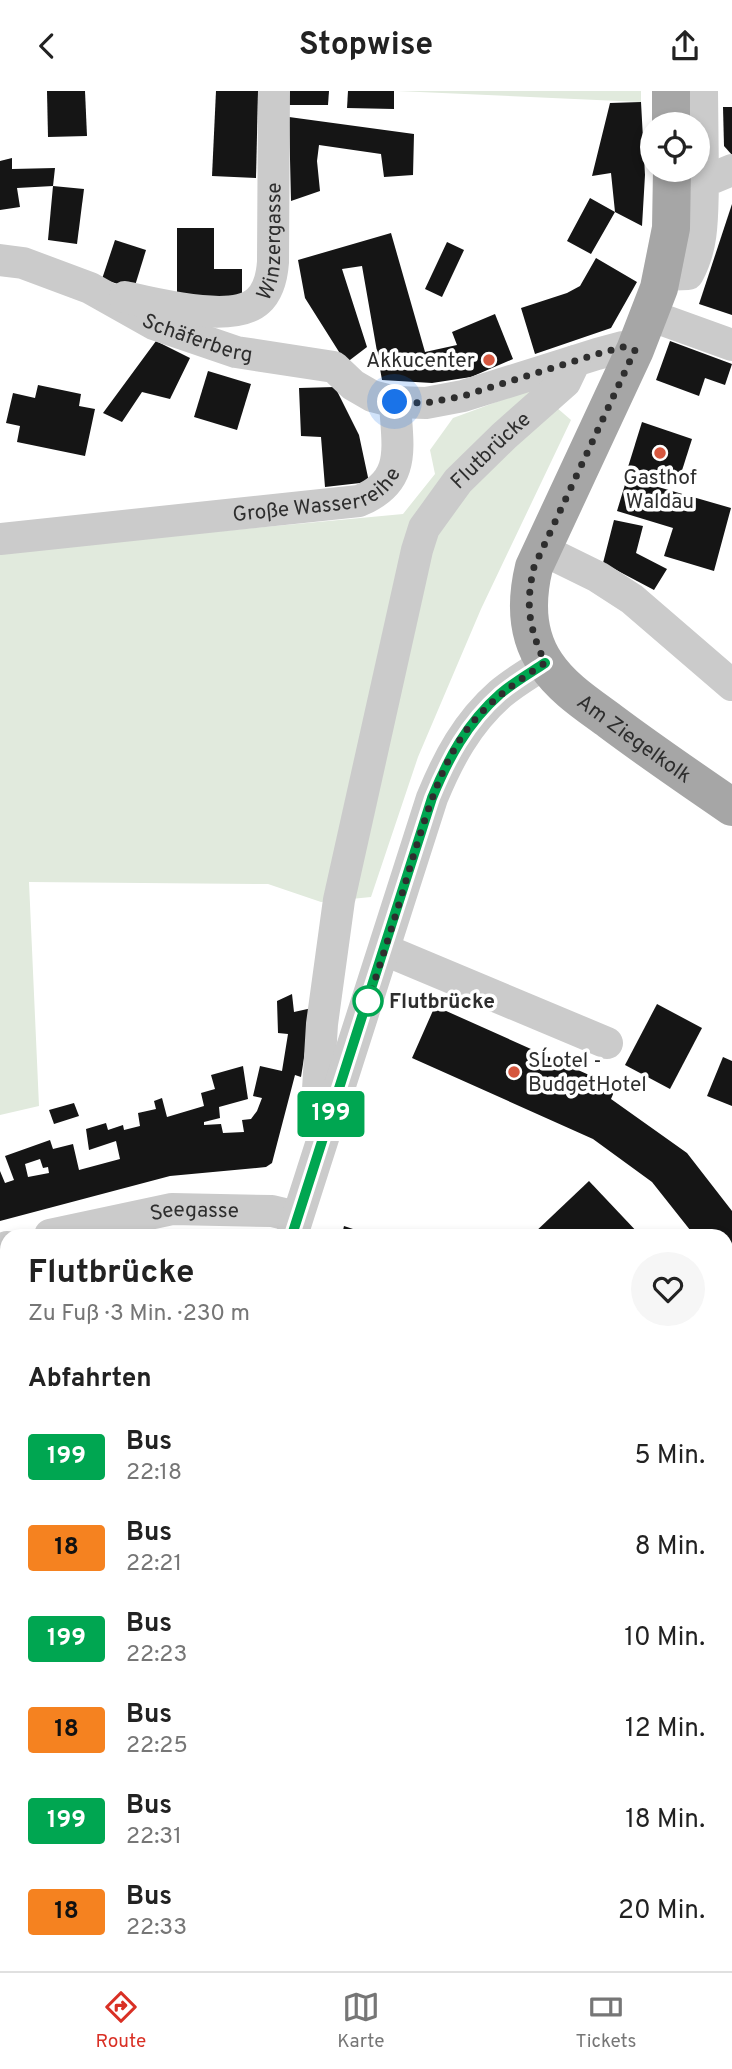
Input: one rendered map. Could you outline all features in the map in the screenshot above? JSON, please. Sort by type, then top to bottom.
[{"type":"main road","points":[[671,91],[671,112]]},
{"type":"main road","points":[[545,663],[533,634],[528,612],[531,577],[541,549],[649,315],[685,182]]},
{"type":"main road","name":"Am Ziegelkolk","points":[[545,663],[569,690],[584,702],[732,807]]},
{"type":"street","name":"Winzergasse","points":[[90,288],[152,303],[221,311],[240,310],[259,301],[267,289],[273,262],[274,91]]},
{"type":"street","points":[[698,112],[702,91]]},
{"type":"street","points":[[710,173],[732,170]]},
{"type":"street","name":"Schäferberg","points":[[0,260],[23,263],[90,288],[154,324],[236,352],[334,367],[353,385],[372,396],[395,402]]},
{"type":"street","points":[[649,315],[732,345]]},
{"type":"street","points":[[395,402],[426,403],[463,396],[623,347],[635,350]]},
{"type":"street","name":"Flutbrücke","points":[[328,1123],[317,1106],[322,1024],[339,900],[417,550],[424,529],[458,481],[565,382],[575,361]]},
{"type":"street","name":"Große Wasserreihe","points":[[0,539],[359,501],[376,494],[388,483],[394,470],[397,453],[395,402]]},
{"type":"street","points":[[541,549],[598,577],[632,599],[728,674]]},
{"type":"street","points":[[294,1226],[432,798],[451,755],[488,705],[545,663]]},
{"type":"street","points":[[385,950],[607,1043]]},
{"type":"street","name":"Seegasse","points":[[78,1229],[172,1209],[272,1211],[294,1226]]},
{"type":"shaded area","points":[[397,91],[641,91],[641,102]]},
{"type":"shaded area","points":[[534,388],[571,420],[481,609],[418,757],[371,897],[321,902],[268,884],[29,882],[39,1106],[0,1115],[0,552],[403,514],[435,474],[430,450],[453,418]]},
{"type":"building","points":[[47,91],[85,91],[87,136],[48,137]]},
{"type":"building","points":[[216,91],[258,91],[256,178],[212,176]]},
{"type":"building","points":[[288,91],[329,91],[328,105],[287,105]]},
{"type":"building","points":[[348,91],[394,91],[394,109],[347,108]]},
{"type":"building","points":[[641,102],[640,182],[645,182],[642,226],[615,212],[611,173],[592,176],[610,103]]},
{"type":"building","points":[[723,107],[732,107],[732,155],[724,146]]},
{"type":"building","points":[[289,117],[414,134],[413,175],[384,177],[381,154],[319,145],[317,161],[320,191],[291,201]]},
{"type":"building","points":[[12,158],[12,169],[55,168],[53,186],[17,188],[20,207],[0,210],[0,161]]},
{"type":"building","points":[[53,186],[84,189],[77,244],[48,240]]},
{"type":"building","points":[[590,198],[615,212],[591,254],[567,241]]},
{"type":"building","points":[[732,204],[732,315],[699,304]]},
{"type":"building","points":[[177,228],[214,228],[214,269],[242,269],[242,299],[177,299]]},
{"type":"building","points":[[391,233],[425,352],[457,345],[452,332],[495,314],[513,359],[471,377],[432,383],[382,380],[362,266],[342,269],[367,347],[346,363],[305,298],[298,260]]},
{"type":"building","points":[[115,240],[146,250],[134,289],[102,279]]},
{"type":"building","points":[[447,242],[464,250],[442,297],[425,289]]},
{"type":"building","points":[[596,258],[637,282],[611,328],[535,354],[521,308],[580,286]]},
{"type":"building","points":[[156,341],[190,358],[170,399],[142,392],[122,422],[103,413]]},
{"type":"building","points":[[670,341],[732,364],[725,385],[705,378],[699,396],[656,380]]},
{"type":"building","points":[[208,371],[251,384],[237,430],[194,417]]},
{"type":"building","points":[[38,385],[81,394],[79,406],[95,409],[85,456],[17,442],[20,426],[6,423],[13,393],[35,398]]},
{"type":"building","points":[[335,387],[359,435],[369,482],[325,487],[321,437],[301,436],[299,388]]},
{"type":"building","name":"Gasthof Waldau","points":[[642,422],[692,439],[678,483],[628,467]]},
{"type":"building","points":[[627,478],[731,508],[714,571],[664,556],[673,528],[617,511]]},
{"type":"building","points":[[614,520],[643,526],[636,553],[667,569],[654,590],[603,563]]},
{"type":"building","points":[[292,994],[294,1012],[312,1008],[301,1077],[295,1075],[272,1163],[266,1167],[170,1176],[0,1221],[0,1171],[5,1183],[14,1180],[5,1156],[50,1140],[53,1149],[73,1144],[79,1170],[120,1159],[116,1141],[89,1150],[86,1129],[106,1123],[108,1130],[123,1125],[124,1130],[140,1126],[138,1113],[156,1109],[154,1101],[162,1098],[167,1117],[204,1106],[201,1093],[215,1089],[211,1075],[243,1066],[248,1099],[219,1107],[220,1118],[204,1122],[204,1125],[221,1124],[223,1133],[244,1132],[242,1120],[251,1119],[262,1098],[253,1096],[260,1066],[282,1071],[288,1034],[278,1033],[277,1001]],"holes":[[[40,1159],[43,1168],[48,1167],[49,1173],[28,1177],[25,1164]]]},
{"type":"building","points":[[657,1004],[702,1028],[670,1089],[625,1065]]},
{"type":"building","name":"SL´otel - BudgetHotel","points":[[435,1006],[616,1087],[611,1099],[687,1153],[732,1211],[732,1229],[689,1229],[652,1182],[593,1139],[412,1058]]},
{"type":"building","points":[[723,1057],[732,1061],[732,1106],[707,1096]]},
{"type":"building","points":[[74,1103],[79,1116],[54,1124],[49,1110]]},
{"type":"building","points":[[589,1181],[634,1229],[538,1229]]},
{"type":"bus line","name":"199","points":[[294,1229],[432,798],[442,775],[462,737],[488,705],[545,663]]},
{"type":"place","name":"Akkucenter","points":[[489,360]]},
{"type":"place","name":"Gasthof Waldau","points":[[660,453]]},
{"type":"place","name":"Flutbrücke","points":[[368,1001]]},
{"type":"place","name":"SL´otel - BudgetHotel","points":[[514,1072]]},
{"type":"route","points":[[368,1001],[432,798],[451,755],[488,705],[545,663],[533,634],[528,612],[529,588],[534,567],[635,350],[623,347],[463,396],[426,403],[395,402]]}]
